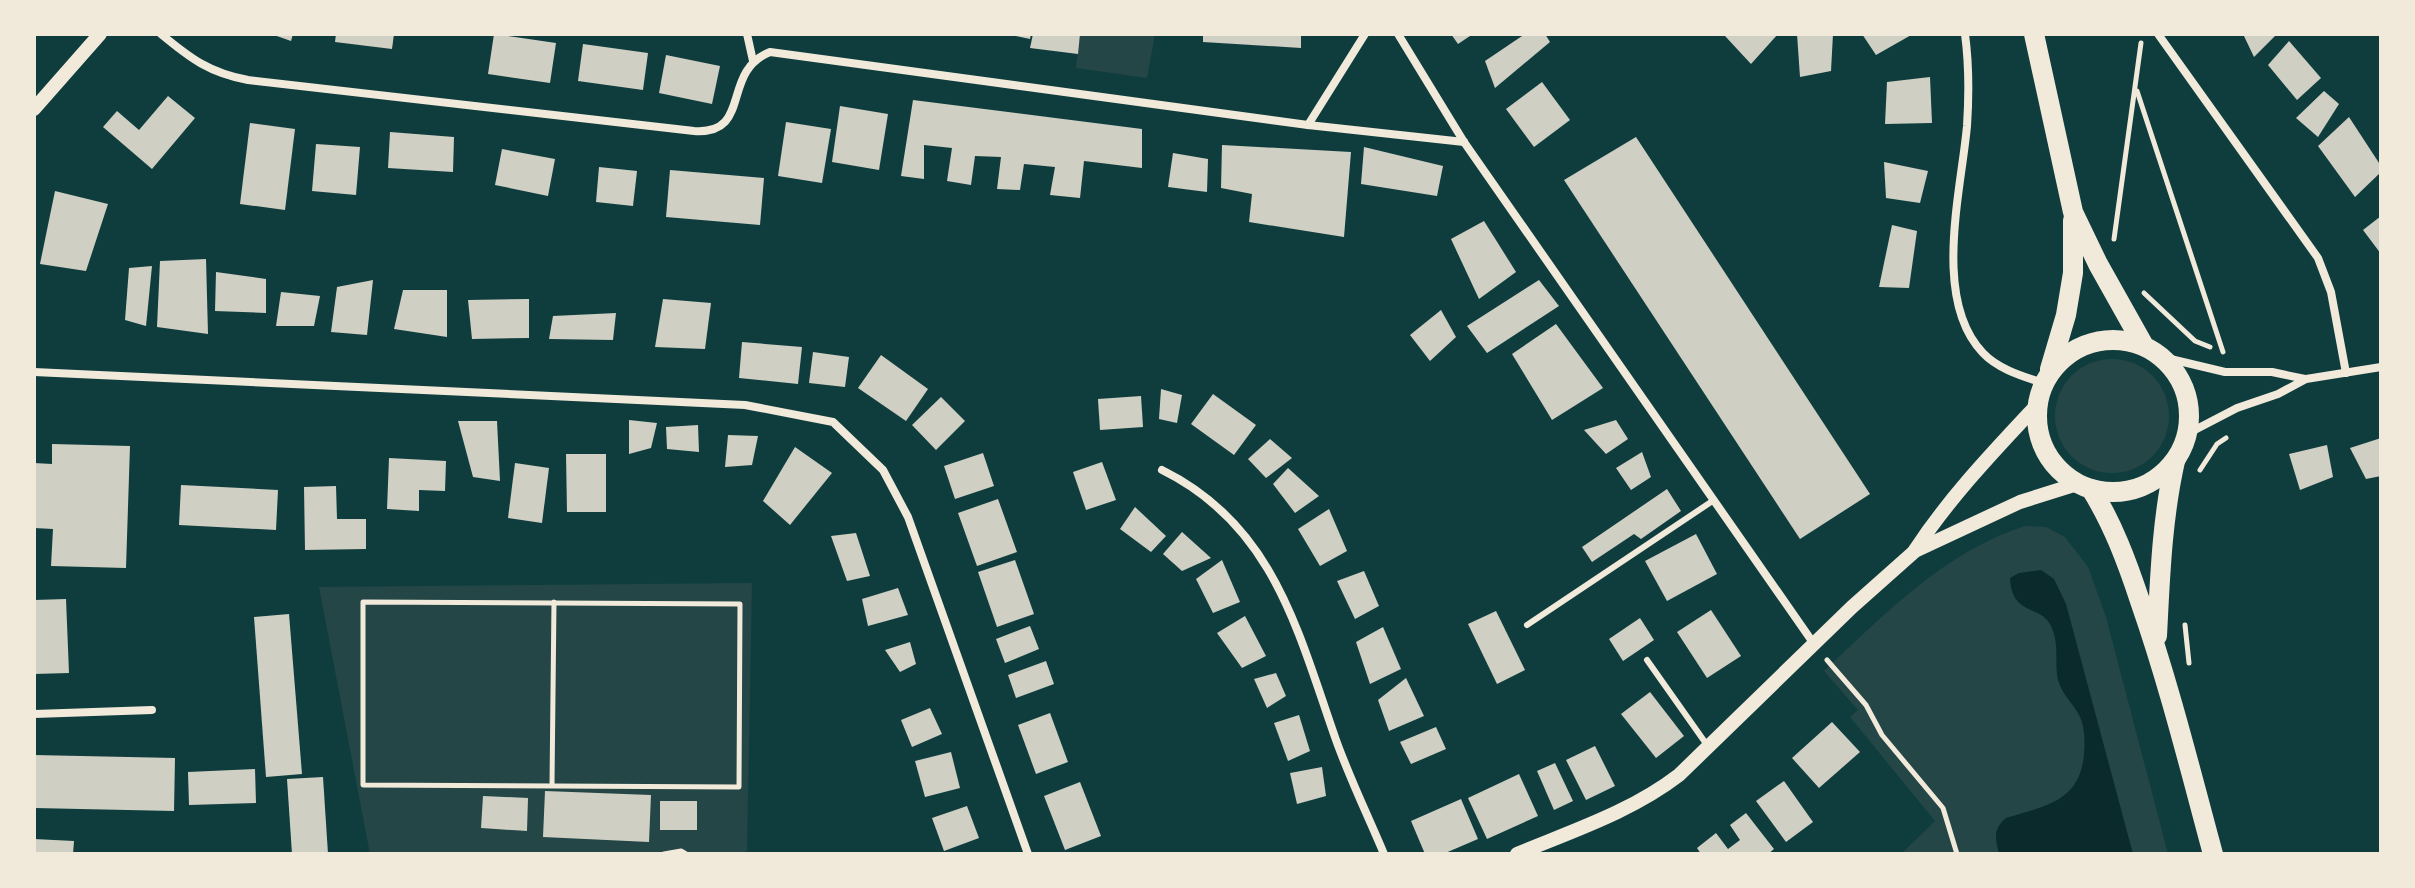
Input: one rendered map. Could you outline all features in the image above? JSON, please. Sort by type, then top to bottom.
[{"type":"main road","points":[[2034,34],[2073,212],[2073,273],[2066,315],[2036,406],[2036,425],[2045,451],[2062,474],[2084,487],[2110,493],[2128,491],[2162,475],[2175,461]]},
{"type":"main road","points":[[2073,212],[2144,346]]},
{"type":"main road","points":[[2046,378],[2063,357],[2081,346],[2102,340],[2123,340],[2144,346],[2162,357],[2177,373],[2186,393],[2189,413],[2187,434],[2175,461],[2161,547],[2156,647]]},
{"type":"main road","points":[[2084,487],[2104,510],[2156,647],[2213,854]]},
{"type":"street","points":[[34,109],[100,34]]},
{"type":"street","points":[[161,34],[201,65],[221,75],[248,80],[694,131],[710,132],[722,126],[730,117],[744,72],[753,61],[770,52],[1308,125],[1464,142]]},
{"type":"street","points":[[747,34],[753,61]]},
{"type":"street","points":[[1308,125],[1365,34]]},
{"type":"street","points":[[1398,34],[1464,142],[1814,644]]},
{"type":"street","points":[[1965,34],[1967,127],[1953,236],[1960,311],[1970,338],[1985,356],[2008,370],[2046,378]]},
{"type":"street","points":[[2158,34],[2318,258],[2331,292],[2346,373]]},
{"type":"street","points":[[2162,357],[2225,372],[2272,372],[2306,379]]},
{"type":"street","points":[[2187,434],[2237,408],[2278,394],[2306,379],[2381,367]]},
{"type":"street","points":[[34,372],[745,405],[833,422],[883,470],[908,517],[1028,854]]},
{"type":"street","points":[[1517,854],[1626,808],[1679,775],[1915,551],[1948,503],[2036,406]]},
{"type":"street","points":[[1162,470],[1203,494],[1270,569],[1291,612],[1338,745],[1384,854]]},
{"type":"street","points":[[1915,551],[2020,502],[2084,487]]},
{"type":"street","points":[[34,714],[152,710]]},
{"type":"lane","points":[[1527,625],[1714,500]]},
{"type":"lane","points":[[1647,660],[1709,747]]},
{"type":"path","points":[[2118,246],[2114,237],[2142,34]]},
{"type":"path","points":[[2136,87],[2223,352],[2225,372]]},
{"type":"path","points":[[2139,284],[2167,317],[2195,341],[2223,352]]},
{"type":"path","points":[[2199,472],[2217,444],[2245,424],[2237,408]]},
{"type":"path","points":[[363,602],[554,602],[740,604],[739,787],[363,785],[363,602]]},
{"type":"path","points":[[552,785],[554,602]]},
{"type":"path","points":[[2185,622],[2190,666]]},
{"type":"path","points":[[1814,644],[1866,705],[1882,735],[1943,808],[1957,854]]},
{"type":"path","points":[[664,854],[681,851],[686,854]]},
{"type":"shaded area","points":[[1080,34],[1155,34],[1147,78],[1076,68]]},
{"type":"shaded area","points":[[2112,359],[2134,364],[2152,376],[2164,394],[2169,416],[2164,438],[2152,456],[2134,468],[2112,473],[2090,468],[2072,456],[2060,438],[2055,416],[2060,394],[2072,376],[2090,364]]},
{"type":"shaded area","points":[[2025,526],[2046,527],[2065,537],[2088,567],[2106,617],[2168,854],[1901,854],[1935,821],[1850,717],[1858,710],[1824,671],[1893,607],[1942,568],[1996,537]]},
{"type":"shaded area","points":[[2041,570],[2054,579],[2066,604],[2133,854],[1999,854],[1996,834],[2002,822],[2058,800],[2068,792],[2076,783],[2084,754],[2082,721],[2058,680],[2051,626],[2041,615],[2021,605],[2012,590],[2010,578],[2019,573]]},
{"type":"shaded area","points":[[752,583],[747,851],[737,854],[370,854],[319,587]]},
{"type":"building","points":[[271,34],[293,34],[291,41]]},
{"type":"building","points":[[336,34],[394,34],[392,49],[335,42]]},
{"type":"building","points":[[494,34],[556,43],[550,83],[488,74]]},
{"type":"building","points":[[1007,34],[1031,34],[1030,39]]},
{"type":"building","points":[[1033,34],[1080,34],[1078,54],[1030,48]]},
{"type":"building","points":[[1203,34],[1301,34],[1301,48],[1203,42]]},
{"type":"building","points":[[1451,34],[1473,34],[1458,44]]},
{"type":"building","points":[[1525,34],[1545,34],[1550,42],[1495,88],[1485,61]]},
{"type":"building","points":[[1726,34],[1778,34],[1751,64]]},
{"type":"building","points":[[1797,34],[1833,34],[1831,71],[1800,77]]},
{"type":"building","points":[[1862,34],[1913,34],[1876,55]]},
{"type":"building","points":[[2243,34],[2277,34],[2254,57]]},
{"type":"building","points":[[2289,41],[2321,78],[2297,100],[2268,65]]},
{"type":"building","points":[[583,44],[648,53],[643,90],[578,81]]},
{"type":"building","points":[[666,55],[720,66],[712,104],[659,93]]},
{"type":"building","points":[[1930,77],[1932,123],[1885,124],[1887,82]]},
{"type":"building","points":[[1542,82],[1570,120],[1534,147],[1506,109]]},
{"type":"building","points":[[2324,91],[2339,104],[2318,137],[2296,118]]},
{"type":"building","points":[[168,96],[195,118],[152,169],[103,127],[117,111],[139,130]]},
{"type":"building","points":[[913,100],[1142,129],[1142,168],[1084,161],[1080,198],[1050,195],[1055,167],[1024,164],[1020,190],[997,189],[1001,157],[975,156],[971,185],[947,181],[952,148],[924,145],[924,179],[901,176]]},
{"type":"building","points":[[840,106],[888,114],[879,170],[832,162]]},
{"type":"building","points":[[2349,117],[2381,166],[2381,172],[2355,197],[2318,146]]},
{"type":"building","points":[[786,122],[831,129],[822,183],[778,176]]},
{"type":"building","points":[[250,123],[295,129],[285,210],[240,204]]},
{"type":"building","points":[[390,132],[454,137],[453,172],[388,168]]},
{"type":"building","points":[[1636,137],[1870,494],[1800,539],[1564,180]]},
{"type":"building","points":[[316,144],[360,147],[356,195],[312,191]]},
{"type":"building","points":[[1222,145],[1351,152],[1344,237],[1249,222],[1252,194],[1221,188]]},
{"type":"building","points":[[1364,147],[1443,166],[1437,196],[1361,184]]},
{"type":"building","points":[[502,149],[555,159],[548,196],[495,185]]},
{"type":"building","points":[[1173,153],[1208,159],[1207,192],[1168,187]]},
{"type":"building","points":[[1884,162],[1928,171],[1920,203],[1886,198]]},
{"type":"building","points":[[599,167],[637,171],[633,206],[596,202]]},
{"type":"building","points":[[670,170],[764,178],[760,225],[666,217]]},
{"type":"building","points":[[55,191],[108,204],[86,271],[40,264]]},
{"type":"building","points":[[2381,216],[2381,254],[2363,230]]},
{"type":"building","points":[[1484,221],[1516,272],[1479,299],[1451,239]]},
{"type":"building","points":[[1892,225],[1917,231],[1909,288],[1879,287]]},
{"type":"building","points":[[206,259],[208,334],[157,327],[160,261]]},
{"type":"building","points":[[152,266],[146,326],[125,320],[129,268]]},
{"type":"building","points":[[216,272],[266,279],[266,313],[215,311]]},
{"type":"building","points":[[373,280],[367,335],[331,332],[337,287]]},
{"type":"building","points":[[1539,280],[1559,306],[1487,353],[1467,326]]},
{"type":"building","points":[[403,290],[447,290],[447,337],[394,329]]},
{"type":"building","points":[[281,292],[320,296],[314,326],[276,326]]},
{"type":"building","points":[[529,299],[529,338],[472,339],[468,300]]},
{"type":"building","points":[[663,299],[711,303],[705,349],[655,347]]},
{"type":"building","points":[[1441,310],[1456,337],[1430,361],[1410,335]]},
{"type":"building","points":[[616,313],[613,340],[549,339],[553,316]]},
{"type":"building","points":[[1556,324],[1603,388],[1552,420],[1512,354]]},
{"type":"building","points":[[742,342],[802,347],[798,384],[739,378]]},
{"type":"building","points":[[813,352],[849,357],[845,387],[809,383]]},
{"type":"building","points":[[881,355],[928,389],[906,421],[858,388]]},
{"type":"building","points":[[1161,389],[1182,395],[1177,423],[1159,419]]},
{"type":"building","points":[[1213,394],[1256,425],[1234,455],[1191,424]]},
{"type":"building","points":[[1141,396],[1143,427],[1100,430],[1098,399]]},
{"type":"building","points":[[941,397],[965,421],[936,450],[912,425]]},
{"type":"building","points":[[629,420],[657,423],[651,448],[629,454]]},
{"type":"building","points":[[1616,420],[1628,439],[1606,454],[1584,430]]},
{"type":"building","points":[[458,421],[497,421],[500,481],[473,477]]},
{"type":"building","points":[[698,425],[699,452],[667,449],[666,427]]},
{"type":"building","points":[[728,435],[758,436],[752,465],[725,467]]},
{"type":"building","points":[[2381,438],[2381,476],[2366,479],[2350,448]]},
{"type":"building","points":[[1270,439],[1292,458],[1266,478],[1248,459]]},
{"type":"building","points":[[52,444],[130,446],[126,568],[51,566],[53,529],[34,528],[34,463],[52,464]]},
{"type":"building","points":[[2327,445],[2333,477],[2300,490],[2289,454]]},
{"type":"building","points":[[795,447],[832,473],[790,525],[763,501]]},
{"type":"building","points":[[1642,452],[1651,477],[1631,490],[1616,468]]},
{"type":"building","points":[[983,453],[994,486],[955,499],[944,466]]},
{"type":"building","points":[[566,454],[606,454],[606,512],[567,512]]},
{"type":"building","points":[[389,458],[446,461],[445,491],[419,490],[419,511],[387,509]]},
{"type":"building","points":[[1102,462],[1116,500],[1086,510],[1073,472]]},
{"type":"building","points":[[515,463],[549,468],[542,523],[508,518]]},
{"type":"building","points":[[1288,468],[1319,496],[1295,513],[1273,484]]},
{"type":"building","points":[[181,485],[278,490],[276,530],[179,525]]},
{"type":"building","points":[[336,486],[337,519],[366,519],[366,549],[305,550],[304,487]]},
{"type":"building","points":[[1667,489],[1681,511],[1641,539],[1634,534],[1592,562],[1582,547]]},
{"type":"building","points":[[998,499],[1017,552],[977,566],[958,513]]},
{"type":"building","points":[[1135,507],[1166,536],[1151,552],[1120,529]]},
{"type":"building","points":[[1329,509],[1347,551],[1320,566],[1298,529]]},
{"type":"building","points":[[1182,532],[1211,558],[1182,571],[1163,554]]},
{"type":"building","points":[[856,533],[870,576],[847,581],[831,536]]},
{"type":"building","points":[[1696,534],[1717,574],[1667,601],[1645,561]]},
{"type":"building","points":[[1015,560],[1034,614],[997,627],[978,572]]},
{"type":"building","points":[[1222,560],[1240,602],[1213,613],[1196,579]]},
{"type":"building","points":[[1364,571],[1379,606],[1355,619],[1337,581]]},
{"type":"building","points":[[898,588],[908,615],[868,626],[862,599]]},
{"type":"building","points":[[66,599],[69,673],[34,674],[34,600]]},
{"type":"building","points":[[1711,610],[1741,656],[1707,678],[1677,632]]},
{"type":"building","points":[[1496,611],[1525,670],[1497,684],[1468,624]]},
{"type":"building","points":[[289,614],[302,774],[266,777],[254,617]]},
{"type":"building","points":[[1245,616],[1266,656],[1242,668],[1217,633]]},
{"type":"building","points":[[1640,618],[1654,640],[1623,661],[1609,639]]},
{"type":"building","points":[[1030,626],[1039,649],[1005,663],[996,639]]},
{"type":"building","points":[[1383,627],[1401,669],[1370,684],[1356,642]]},
{"type":"building","points":[[910,642],[916,664],[900,672],[885,650]]},
{"type":"building","points":[[1046,661],[1054,684],[1016,698],[1008,675]]},
{"type":"building","points":[[1276,673],[1286,696],[1267,708],[1254,679]]},
{"type":"building","points":[[1406,678],[1424,716],[1389,731],[1378,700]]},
{"type":"building","points":[[1650,692],[1684,736],[1656,758],[1621,714]]},
{"type":"building","points":[[930,708],[942,734],[912,747],[901,720]]},
{"type":"building","points":[[1050,713],[1068,762],[1036,774],[1018,725]]},
{"type":"building","points":[[1299,715],[1310,751],[1288,761],[1274,723]]},
{"type":"building","points":[[1832,722],[1860,752],[1819,788],[1792,758]]},
{"type":"building","points":[[1436,727],[1446,749],[1411,764],[1400,742]]},
{"type":"building","points":[[1595,746],[1615,786],[1586,800],[1566,760]]},
{"type":"building","points":[[951,752],[960,788],[925,797],[915,761]]},
{"type":"building","points":[[34,755],[175,758],[174,811],[34,808]]},
{"type":"building","points":[[1555,763],[1573,801],[1554,810],[1537,771]]},
{"type":"building","points":[[1322,767],[1326,796],[1297,804],[1290,773]]},
{"type":"building","points":[[255,769],[256,803],[189,805],[188,772]]},
{"type":"building","points":[[1519,774],[1538,816],[1487,839],[1468,798]]},
{"type":"building","points":[[323,777],[328,854],[292,854],[287,779]]},
{"type":"building","points":[[1784,781],[1813,822],[1786,842],[1756,801]]},
{"type":"building","points":[[1080,782],[1101,836],[1065,850],[1044,796]]},
{"type":"building","points":[[545,791],[651,795],[649,842],[543,837]]},
{"type":"building","points":[[483,796],[528,798],[527,831],[481,828]]},
{"type":"building","points":[[1461,799],[1478,839],[1443,854],[1425,854],[1411,821]]},
{"type":"building","points":[[660,801],[697,801],[697,830],[660,830]]},
{"type":"building","points":[[967,806],[979,838],[944,851],[932,818]]},
{"type":"building","points":[[1746,813],[1774,849],[1768,854],[1701,854],[1697,848],[1716,833],[1728,849],[1740,840],[1730,825]]},
{"type":"building","points":[[34,839],[74,841],[73,854],[34,854]]}]
